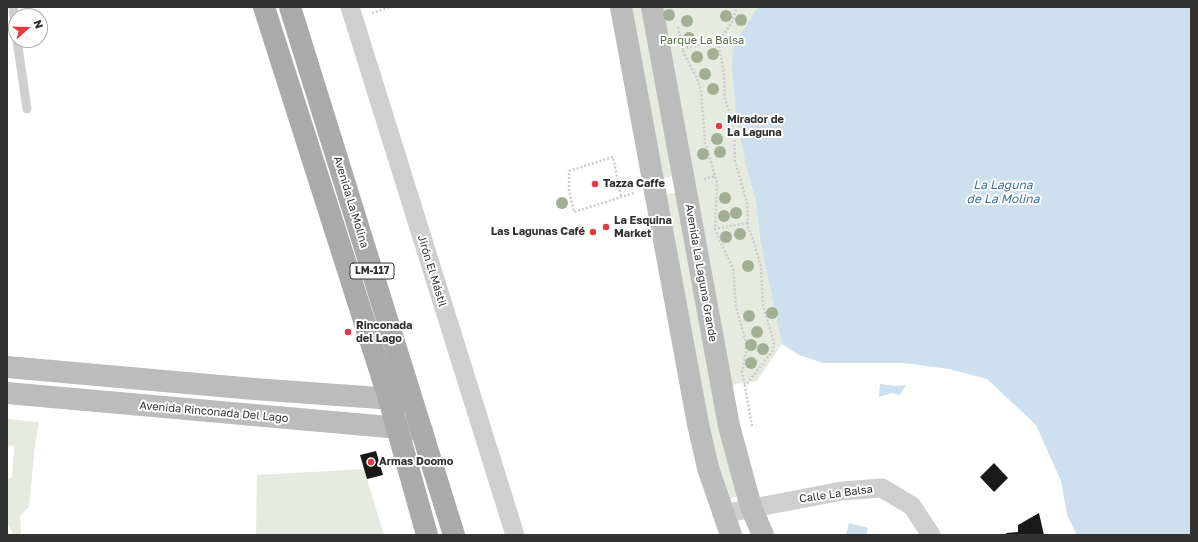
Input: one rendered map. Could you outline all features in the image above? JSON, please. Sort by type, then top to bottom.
[{"type":"main road","name":"LM-117","points":[[264,7],[397,428],[427,535]]},
{"type":"main road","name":"Avenida La Molina","points":[[290,7],[454,535]]},
{"type":"street","name":"Jirón El Mástil","points":[[350,7],[514,535]]},
{"type":"street","points":[[621,7],[698,424],[708,468],[722,514],[731,535]]},
{"type":"street","name":"Avenida La Laguna Grande","points":[[652,7],[729,426],[751,507],[764,535]]},
{"type":"street","points":[[10,393],[9,364],[192,384],[412,400]]},
{"type":"street","points":[[190,409],[192,384]]},
{"type":"street","name":"Avenida Rinconada Del Lago","points":[[10,393],[422,430]]},
{"type":"street","name":"Calle La Balsa","points":[[722,514],[751,507],[842,491],[882,488],[912,506],[931,535]]},
{"type":"lane","points":[[18,48],[27,109]]},
{"type":"path","points":[[660,52],[718,42],[731,24],[737,7]]},
{"type":"path","points":[[677,20],[683,48],[701,90],[705,142],[717,183],[715,229],[733,269],[736,307],[746,342],[746,352],[742,372],[753,432]]},
{"type":"path","points":[[718,42],[724,74],[725,100],[732,119],[734,130],[735,161],[747,203],[747,224],[758,254],[761,268],[763,306],[774,342],[772,352],[745,386]]},
{"type":"path","points":[[621,196],[613,157],[569,171],[569,190],[574,212],[621,196],[642,192]]},
{"type":"path","points":[[694,232],[747,224]]},
{"type":"green space","points":[[629,7],[642,7],[672,173],[671,177],[662,179]]},
{"type":"green space","name":"Parque La Balsa","points":[[662,7],[758,7],[753,16],[747,170],[756,202],[760,241],[782,344],[757,381],[731,385]]},
{"type":"green space","points":[[670,193],[675,193],[677,196],[738,496],[730,499],[716,463],[667,195]]},
{"type":"green space","points":[[7,419],[39,422],[35,445],[29,507],[20,516],[21,535],[12,535],[13,534],[7,521],[7,479],[12,477],[14,446],[7,445]]},
{"type":"green space","points":[[364,469],[384,535],[256,535],[257,475]]},
{"type":"water","name":"La Laguna de La Molina","points":[[758,7],[1191,7],[1191,535],[1077,535],[1067,515],[1061,481],[1036,425],[987,379],[949,369],[904,363],[823,363],[799,355],[782,344],[760,241],[756,202],[747,170],[736,115],[732,66],[734,45]]},
{"type":"water","points":[[880,384],[895,386],[906,385],[900,395],[891,393],[879,397]]},
{"type":"water","points":[[849,523],[868,528],[866,535],[846,535]]},
{"type":"building","name":"Armas Doomo","points":[[376,451],[383,475],[367,479],[360,455]]},
{"type":"building","points":[[994,463],[1008,478],[994,492],[980,477]]},
{"type":"building","points":[[1039,513],[1044,535],[1006,535],[1006,533],[1018,532],[1018,525]]},
{"type":"place","name":"Mirador de La Laguna","points":[[719,126]]},
{"type":"place","name":"Tazza Caffe","points":[[595,184]]},
{"type":"place","name":"La Esquina Market","points":[[606,227]]},
{"type":"place","name":"Las Lagunas Café","points":[[593,232]]},
{"type":"place","name":"Rinconada del Lago","points":[[348,332]]},
{"type":"place","name":"Armas Doomo","points":[[371,462]]}]
